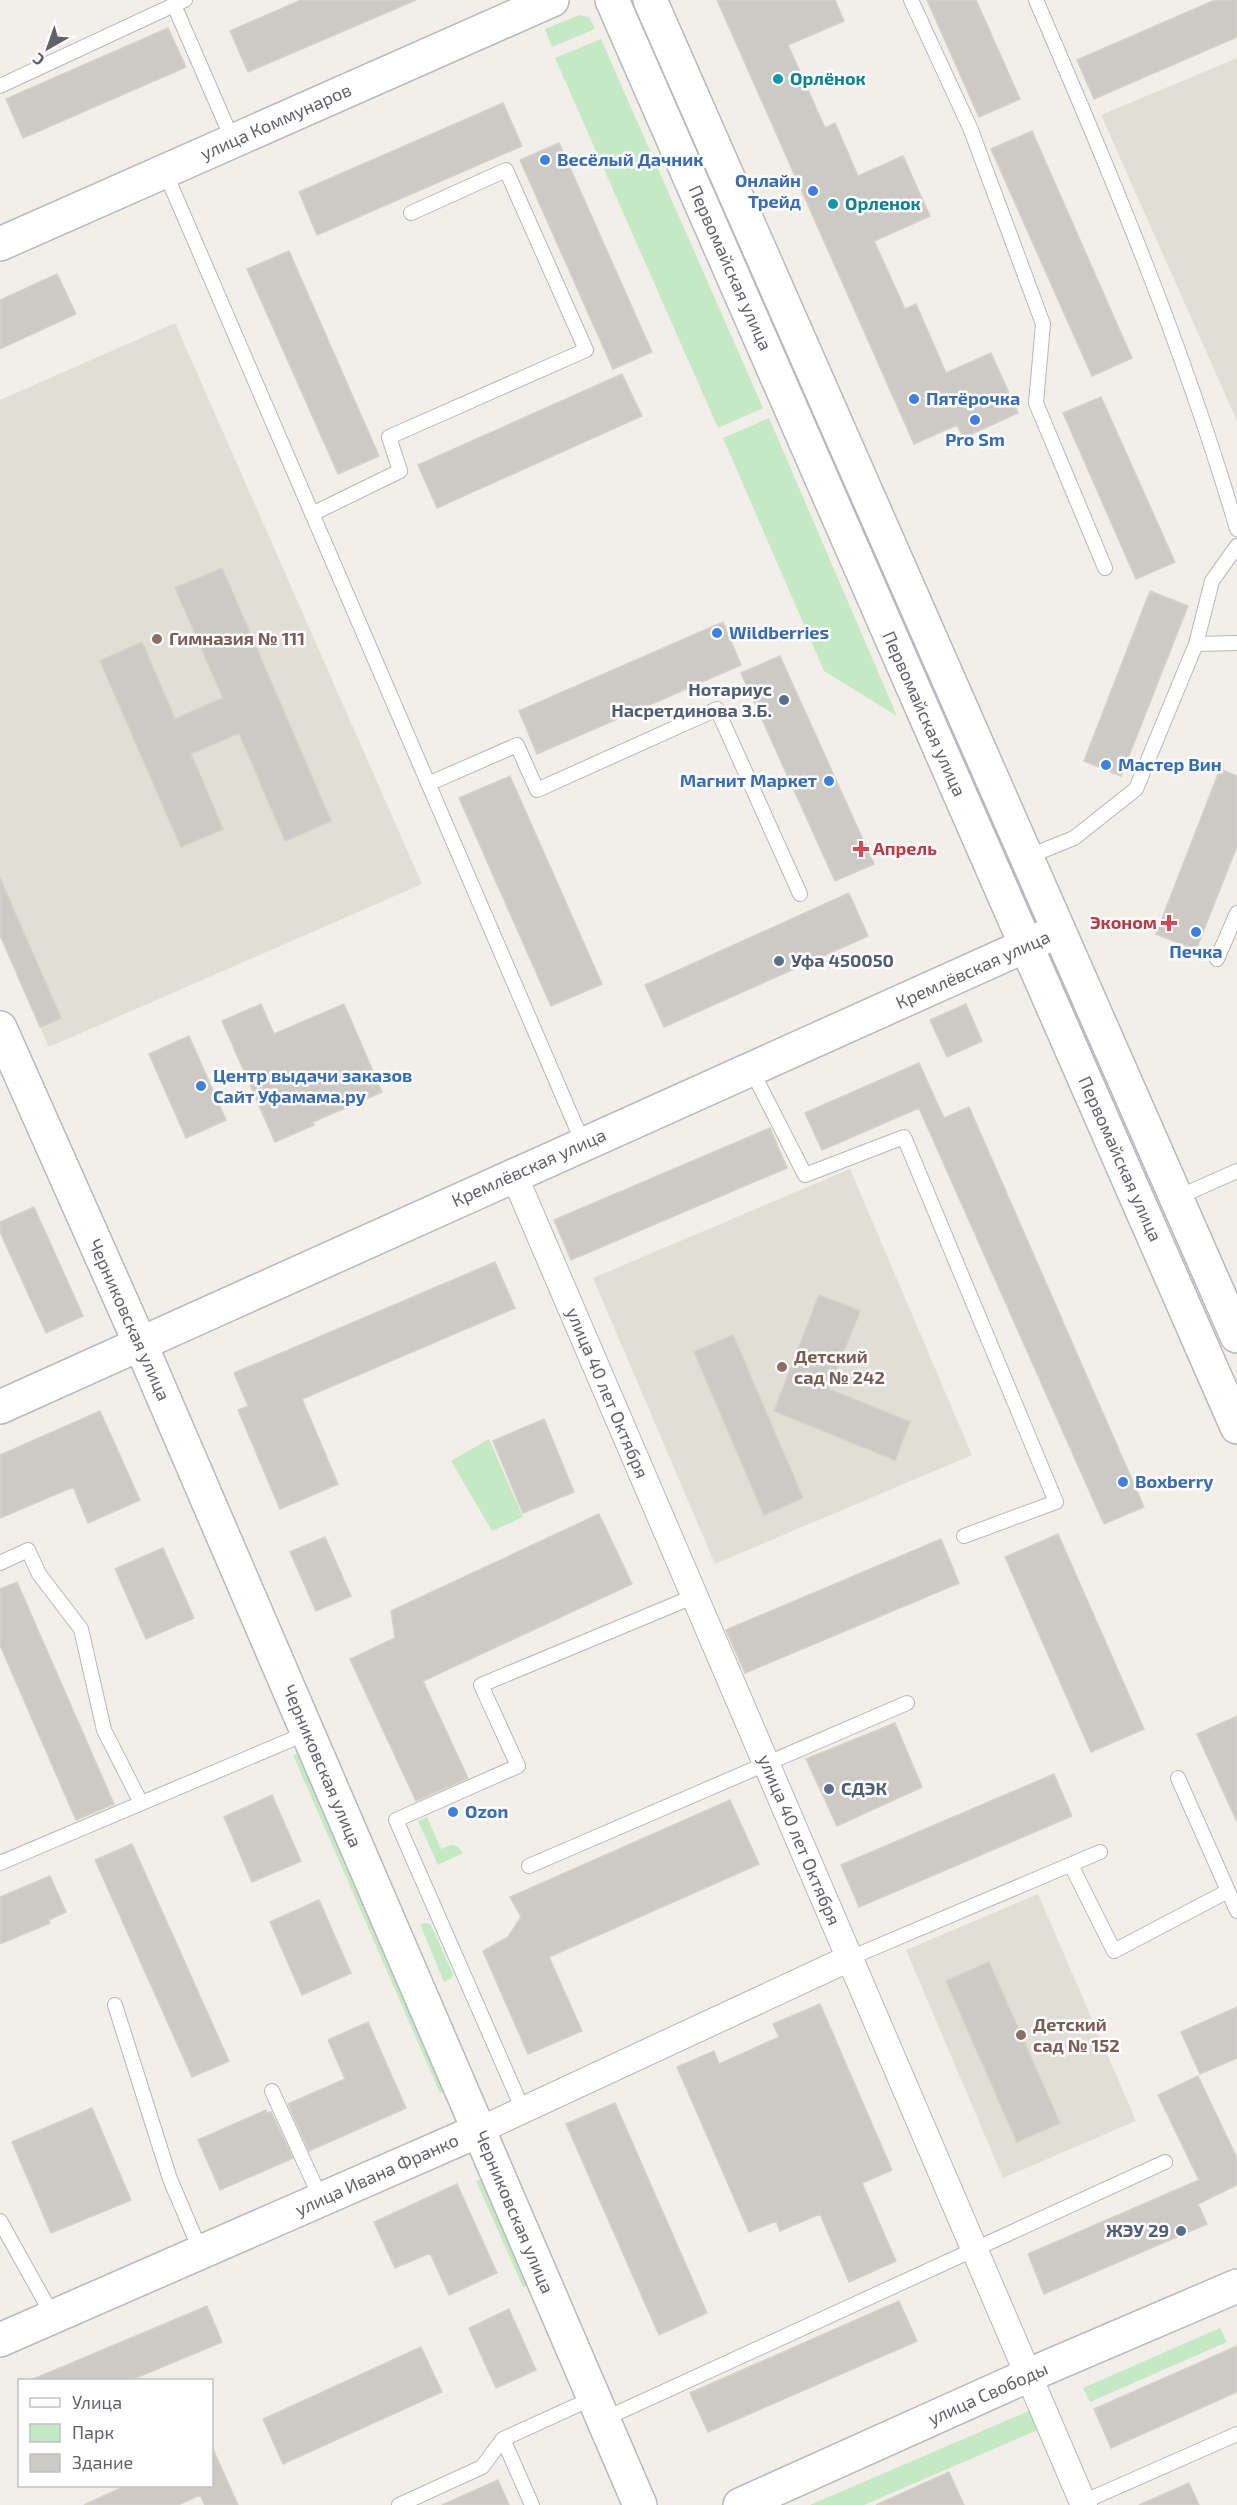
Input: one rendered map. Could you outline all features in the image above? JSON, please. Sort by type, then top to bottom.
[{"type":"street","name":"улица Коммунаров","points":[[0,244],[552,0]]},
{"type":"street","name":"Первомайская улица","points":[[612,0],[1237,1427]]},
{"type":"street","name":"Первомайская улица","points":[[650,0],[1237,1336]]},
{"type":"street","name":"Кремлёвская улица","points":[[0,1407],[1059,931]]},
{"type":"street","name":"Черниковская улица","points":[[0,1028],[140,1343],[640,2505]]},
{"type":"street","name":"улица 40 лет Октября","points":[[514,1174],[1084,2504]]},
{"type":"street","name":"улица Ивана Франко","points":[[0,2340],[480,2130],[850,1958]]},
{"type":"street","name":"улица Свободы","points":[[740,2505],[1029,2375],[1237,2286]]},
{"type":"lane","points":[[911,0],[971,130],[1043,324],[1036,403],[1105,568]]},
{"type":"lane","points":[[1036,0],[1125,209],[1210,439],[1237,529]]},
{"type":"lane","points":[[0,86],[180,3],[233,141]]},
{"type":"lane","points":[[312,514],[400,471],[389,437],[586,350],[506,170],[411,213]]},
{"type":"lane","points":[[165,172],[583,1143]]},
{"type":"lane","points":[[1027,857],[1074,838],[1136,789],[1196,644],[1212,581],[1237,546]]},
{"type":"lane","points":[[1196,644],[1237,643]]},
{"type":"lane","points":[[428,784],[517,745],[537,790],[717,709],[800,894]]},
{"type":"lane","points":[[1217,959],[1237,913]]},
{"type":"lane","points":[[751,1069],[805,1174],[904,1137],[1056,1502],[964,1536]]},
{"type":"lane","points":[[1176,1198],[1237,1171]]},
{"type":"lane","points":[[0,1563],[28,1550],[39,1574],[81,1629],[104,1730],[141,1803]]},
{"type":"lane","points":[[523,2110],[396,1820],[518,1766],[482,1685],[695,1596]]},
{"type":"lane","points":[[529,1866],[907,1703]]},
{"type":"lane","points":[[0,1863],[308,1732]]},
{"type":"lane","points":[[1178,1778],[1237,1911]]},
{"type":"lane","points":[[850,1958],[1100,1852]]},
{"type":"lane","points":[[1071,1865],[1114,1951],[1228,1892]]},
{"type":"lane","points":[[115,2005],[170,2179],[201,2252]]},
{"type":"lane","points":[[272,2091],[321,2199]]},
{"type":"lane","points":[[399,2505],[482,2467],[503,2439],[598,2409],[975,2250],[1165,2162]]},
{"type":"lane","points":[[0,2221],[53,2316]]},
{"type":"lane","points":[[1084,2504],[1237,2434]]},
{"type":"lane","points":[[503,2439],[532,2505]]},
{"type":"shaded area","points":[[1237,58],[1237,421],[1101,115]]},
{"type":"shaded area","name":"Гимназия № 111","points":[[175,323],[422,884],[49,1047],[40,1027],[61,1017],[0,878],[0,400]]},
{"type":"shaded area","name":"Детский сад № 242","points":[[850,1169],[972,1455],[715,1564],[593,1278]]},
{"type":"shaded area","name":"Детский сад № 152","points":[[1038,1894],[1136,2121],[1003,2178],[906,1950]]},
{"type":"green space","points":[[579,15],[589,17],[595,29],[552,47],[545,29]]},
{"type":"green space","points":[[601,39],[763,408],[718,428],[555,58]]},
{"type":"green space","points":[[769,418],[897,716],[824,671],[723,438]]},
{"type":"green space","points":[[489,1439],[523,1517],[492,1531],[451,1461]]},
{"type":"green space","points":[[307,1749],[453,2088],[440,2093],[293,1755]]},
{"type":"green space","points":[[427,1817],[441,1849],[451,1845],[457,1846],[463,1853],[438,1865],[418,1821]]},
{"type":"green space","points":[[420,1924],[431,1925],[453,1974],[452,1978],[444,1982]]},
{"type":"green space","points":[[491,2175],[531,2284],[523,2287],[476,2181]]},
{"type":"green space","points":[[1220,2328],[1227,2342],[1090,2402],[1083,2388]]},
{"type":"green space","points":[[1031,2410],[1040,2429],[864,2505],[810,2505]]},
{"type":"building","points":[[301,0],[416,0],[248,72],[230,31]]},
{"type":"building","points":[[717,0],[835,0],[844,21],[788,45],[825,128],[835,123],[858,176],[903,156],[930,216],[874,241],[905,309],[916,304],[946,373],[991,353],[1018,413],[963,438],[957,425],[914,444]]},
{"type":"building","points":[[927,0],[976,0],[1020,99],[979,117]]},
{"type":"building","points":[[1215,0],[1237,0],[1237,37],[1094,99],[1077,60]]},
{"type":"building","points":[[168,28],[186,67],[23,138],[6,99]]},
{"type":"building","points":[[503,103],[522,146],[317,235],[299,192]]},
{"type":"building","points":[[1032,131],[1132,358],[1092,376],[991,149]]},
{"type":"building","points":[[559,143],[652,352],[613,369],[520,160]]},
{"type":"building","points":[[289,251],[379,456],[338,474],[247,269]]},
{"type":"building","points":[[57,274],[76,314],[0,349],[0,300]]},
{"type":"building","points":[[622,374],[642,416],[437,508],[418,465]]},
{"type":"building","points":[[1101,397],[1175,562],[1136,579],[1063,413]]},
{"type":"building","points":[[222,568],[331,821],[285,841],[239,733],[191,754],[223,829],[181,847],[100,661],[142,642],[175,719],[223,698],[175,588]]},
{"type":"building","points":[[1150,591],[1188,606],[1121,776],[1084,761]]},
{"type":"building","points":[[723,622],[741,665],[537,754],[519,711]]},
{"type":"building","points":[[780,656],[874,864],[835,881],[741,673]]},
{"type":"building","points":[[1220,769],[1237,776],[1237,846],[1196,950],[1156,934]]},
{"type":"building","points":[[510,776],[602,984],[551,1006],[459,798]]},
{"type":"building","points":[[0,878],[61,1018],[40,1027],[0,935]]},
{"type":"building","points":[[849,893],[868,936],[664,1027],[645,985]]},
{"type":"building","points":[[261,1004],[274,1034],[344,1004],[382,1092],[313,1122],[314,1125],[275,1142],[222,1021]]},
{"type":"building","points":[[966,1004],[982,1041],[947,1057],[930,1020]]},
{"type":"building","points":[[189,1036],[226,1120],[186,1138],[149,1054]]},
{"type":"building","points":[[919,1063],[944,1118],[969,1107],[1144,1507],[1104,1524],[919,1108],[822,1150],[805,1113]]},
{"type":"building","points":[[770,1128],[787,1168],[571,1260],[554,1220]]},
{"type":"building","points":[[34,1207],[83,1316],[46,1333],[0,1232],[0,1222]]},
{"type":"building","points":[[495,1262],[515,1308],[302,1399],[338,1484],[280,1509],[238,1410],[248,1406],[234,1373]]},
{"type":"building","points":[[819,1295],[860,1311],[829,1389],[910,1422],[895,1460],[774,1411]]},
{"type":"building","points":[[733,1335],[803,1498],[764,1515],[694,1352]]},
{"type":"building","points":[[100,1411],[140,1500],[88,1523],[73,1487],[0,1518],[0,1455]]},
{"type":"building","points":[[544,1419],[574,1492],[523,1513],[493,1441]]},
{"type":"building","points":[[599,1514],[632,1584],[423,1681],[468,1778],[416,1801],[350,1659],[395,1638],[391,1611]]},
{"type":"building","points":[[1058,1534],[1144,1729],[1091,1752],[1005,1557]]},
{"type":"building","points":[[325,1537],[351,1596],[316,1611],[290,1552]]},
{"type":"building","points":[[941,1539],[959,1583],[745,1673],[726,1630]]},
{"type":"building","points":[[163,1548],[194,1618],[146,1639],[115,1569]]},
{"type":"building","points":[[17,1582],[114,1804],[76,1820],[0,1645],[0,1589]]},
{"type":"building","points":[[1237,1716],[1237,1822],[1197,1734]]},
{"type":"building","points":[[895,1723],[922,1787],[837,1826],[806,1759]]},
{"type":"building","points":[[1054,1774],[1072,1816],[859,1907],[841,1865]]},
{"type":"building","points":[[272,1795],[301,1861],[252,1882],[224,1817]]},
{"type":"building","points":[[730,1800],[759,1864],[549,1957],[582,2031],[528,2054],[483,1951],[508,1937],[521,1917],[510,1897]]},
{"type":"building","points":[[132,1844],[229,2061],[192,2077],[95,1860]]},
{"type":"building","points":[[50,1876],[66,1912],[49,1920],[50,1923],[0,1944],[0,1897]]},
{"type":"building","points":[[319,1900],[351,1973],[302,1995],[270,1922]]},
{"type":"building","points":[[989,1962],[1060,2123],[1017,2142],[946,1981]]},
{"type":"building","points":[[820,2004],[892,2170],[862,2183],[896,2261],[849,2282],[820,2214],[780,2231],[776,2221],[749,2232],[677,2067],[714,2051],[719,2064],[779,2037],[773,2024]]},
{"type":"building","points":[[1237,2007],[1237,2058],[1200,2074],[1181,2032]]},
{"type":"building","points":[[368,2022],[406,2108],[309,2151],[288,2104],[345,2079],[328,2040]]},
{"type":"building","points":[[1198,2076],[1237,2158],[1237,2185],[1198,2204],[1207,2224],[1044,2294],[1028,2254],[1199,2180],[1158,2095]]},
{"type":"building","points":[[615,2103],[707,2313],[659,2335],[566,2124]]},
{"type":"building","points":[[92,2108],[131,2200],[51,2233],[12,2142]]},
{"type":"building","points":[[266,2110],[267,2113],[271,2112],[293,2158],[220,2190],[198,2140]]},
{"type":"building","points":[[457,2184],[497,2273],[449,2295],[430,2253],[395,2268],[374,2222]]},
{"type":"building","points":[[899,2301],[917,2341],[708,2432],[690,2393]]},
{"type":"building","points":[[207,2306],[222,2342],[133,2379],[33,2379]]},
{"type":"building","points":[[509,2309],[536,2370],[496,2388],[469,2328]]},
{"type":"building","points":[[1237,2346],[1237,2392],[1111,2448],[1094,2409]]},
{"type":"building","points":[[421,2347],[442,2392],[283,2464],[263,2419]]},
{"type":"building","points":[[213,2449],[238,2505],[205,2505],[200,2495],[178,2505],[84,2505],[123,2487],[213,2487]]},
{"type":"building","points":[[949,2472],[964,2505],[876,2505]]},
{"type":"building","points":[[498,2480],[509,2505],[442,2505]]},
{"type":"building","points":[[1189,2483],[1199,2505],[1139,2505]]},
{"type":"place","name":"Орлёнок","points":[[778,79]]},
{"type":"place","name":"Весёлый Дачник","points":[[545,160]]},
{"type":"place","name":"Онлайн Трейд","points":[[813,191]]},
{"type":"place","name":"Орленок","points":[[833,204]]},
{"type":"place","name":"Пятёрочка","points":[[914,399]]},
{"type":"place","name":"Pro Sm","points":[[975,420]]},
{"type":"place","name":"Wildberries","points":[[717,633]]},
{"type":"place","name":"Гимназия № 111","points":[[157,639]]},
{"type":"place","name":"Нотариус Насретдинова З.Б.","points":[[784,700]]},
{"type":"place","name":"Мастер Вин","points":[[1106,765]]},
{"type":"place","name":"Магнит Маркет","points":[[829,781]]},
{"type":"place","name":"Апрель","points":[[861,849]]},
{"type":"place","name":"Эконом","points":[[1169,923]]},
{"type":"place","name":"Печка","points":[[1196,932]]},
{"type":"place","name":"Уфа 450050","points":[[779,961]]},
{"type":"place","name":"Центр выдачи заказов Сайт Уфамама.ру","points":[[201,1086]]},
{"type":"place","name":"Детский сад № 242","points":[[782,1367]]},
{"type":"place","name":"Boxberry","points":[[1123,1482]]},
{"type":"place","name":"СДЭК","points":[[829,1789]]},
{"type":"place","name":"Ozon","points":[[453,1812]]},
{"type":"place","name":"Детский сад № 152","points":[[1021,2035]]},
{"type":"place","name":"ЖЭУ 29","points":[[1181,2231]]}]
